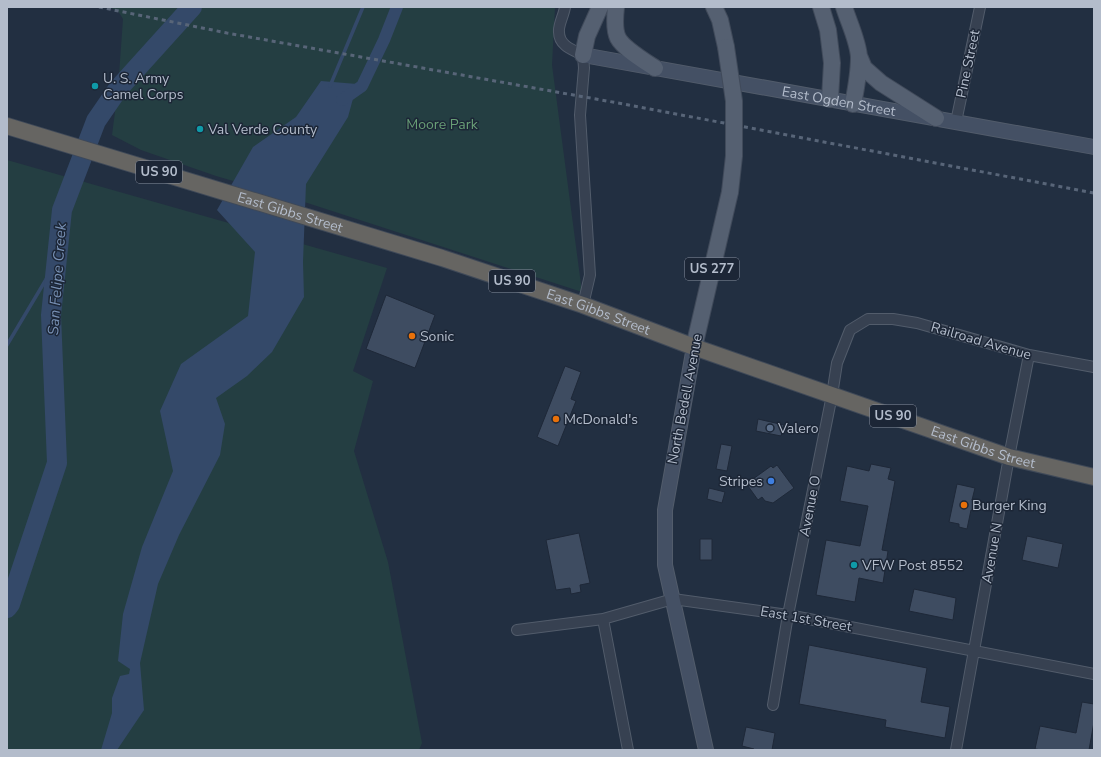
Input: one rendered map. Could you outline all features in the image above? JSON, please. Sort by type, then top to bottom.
[{"type":"highway","name":"East Gibbs Street","points":[[7,126],[448,260],[583,305],[694,347],[1009,457],[1094,477]]},
{"type":"main road","points":[[583,55],[587,36],[600,7]]},
{"type":"main road","points":[[616,7],[615,24],[618,39],[633,54],[655,68]]},
{"type":"main road","points":[[708,7],[718,11]]},
{"type":"main road","points":[[821,7],[828,30],[832,63],[830,99]]},
{"type":"main road","points":[[844,7],[864,68],[881,84],[936,118]]},
{"type":"main road","name":"North Bedell Avenue","points":[[706,750],[665,565],[665,510],[694,347],[730,192],[734,156],[734,101],[726,47],[718,11]]},
{"type":"main road","name":"East Ogden Street","points":[[583,55],[1094,147]]},
{"type":"main road","points":[[853,104],[859,56]]},
{"type":"street","points":[[565,7],[558,32],[561,42],[568,48],[583,55],[584,68],[580,115],[590,275],[583,305]]},
{"type":"street","name":"Pine Street","points":[[956,122],[980,7]]},
{"type":"street","name":"Railroad Avenue","points":[[868,319],[893,319],[917,323],[1029,355],[1094,367]]},
{"type":"street","name":"Avenue O","points":[[773,705],[788,615],[837,363],[850,330],[868,319]]},
{"type":"street","name":"Avenue N","points":[[956,750],[1029,355]]},
{"type":"street","name":"East 1st Street","points":[[517,630],[603,619],[673,599],[788,615],[1094,674]]},
{"type":"street","points":[[603,619],[628,750]]},
{"type":"green space","name":"Moore Park","points":[[109,7],[555,7],[552,65],[582,292],[292,198],[216,176],[141,150],[112,135],[118,89],[123,19],[118,11]]},
{"type":"green space","points":[[7,160],[387,268],[353,371],[373,381],[354,451],[388,562],[422,743],[419,750],[7,750]]},
{"type":"water","points":[[321,81],[357,84],[348,117],[306,184],[303,262],[304,297],[272,352],[247,376],[216,398],[225,424],[220,455],[179,535],[158,584],[140,663],[144,710],[117,750],[101,750],[112,713],[112,698],[120,676],[129,674],[130,669],[118,661],[123,614],[142,547],[173,471],[160,411],[181,364],[248,316],[255,252],[217,210],[253,147],[296,117]]},
{"type":"building","points":[[386,295],[435,315],[415,368],[366,349]]},
{"type":"building","name":"McDonald's","points":[[565,366],[581,372],[571,399],[576,401],[558,446],[537,437]]},
{"type":"building","name":"Valero","points":[[758,419],[784,425],[781,436],[756,431]]},
{"type":"building","points":[[721,444],[732,446],[727,471],[716,469]]},
{"type":"building","points":[[871,464],[891,468],[888,479],[895,481],[882,550],[888,551],[883,583],[859,578],[855,602],[816,595],[826,540],[860,546],[868,506],[840,501],[847,466],[869,471]]},
{"type":"building","name":"Stripes","points":[[777,465],[794,488],[773,503],[765,501],[762,497],[758,500],[748,486],[752,484],[753,479],[771,466],[773,468]]},
{"type":"building","name":"Burger King","points":[[957,484],[975,488],[972,500],[976,501],[974,511],[971,510],[967,529],[959,527],[959,524],[949,522]]},
{"type":"building","points":[[709,488],[725,492],[722,503],[707,499]]},
{"type":"building","points":[[579,533],[590,583],[580,585],[581,592],[571,594],[570,588],[556,590],[546,540]]},
{"type":"building","points":[[1027,536],[1063,544],[1058,568],[1022,560]]},
{"type":"building","points":[[700,539],[712,539],[712,560],[700,560]]},
{"type":"building","points":[[914,589],[956,598],[953,620],[909,611]]},
{"type":"building","points":[[809,645],[927,668],[921,702],[950,707],[945,738],[885,727],[886,720],[799,704]]},
{"type":"building","points":[[1082,702],[1094,704],[1094,722],[1089,750],[1035,749],[1040,726],[1076,733]]},
{"type":"building","points":[[746,727],[775,733],[772,750],[753,750],[754,749],[742,746]]},
{"type":"waterway","name":"San Felipe Creek","points":[[7,608],[10,604],[57,463],[51,315],[62,210],[96,121],[118,89],[192,7]]},
{"type":"waterway","points":[[330,86],[363,7]]},
{"type":"waterway","points":[[342,100],[362,86],[384,40],[397,7]]},
{"type":"waterway","points":[[7,345],[57,261]]},
{"type":"railway","points":[[99,7],[227,33],[618,103],[1094,193]]},
{"type":"place","name":"U. S. Army Camel Corps","points":[[95,86]]},
{"type":"place","name":"Val Verde County","points":[[200,129]]},
{"type":"place","name":"Sonic","points":[[412,336]]},
{"type":"place","name":"McDonald's","points":[[556,419]]},
{"type":"place","name":"Valero","points":[[770,428]]},
{"type":"place","name":"Stripes","points":[[771,481]]},
{"type":"place","name":"Burger King","points":[[964,505]]},
{"type":"place","name":"VFW Post 8552","points":[[854,565]]}]
